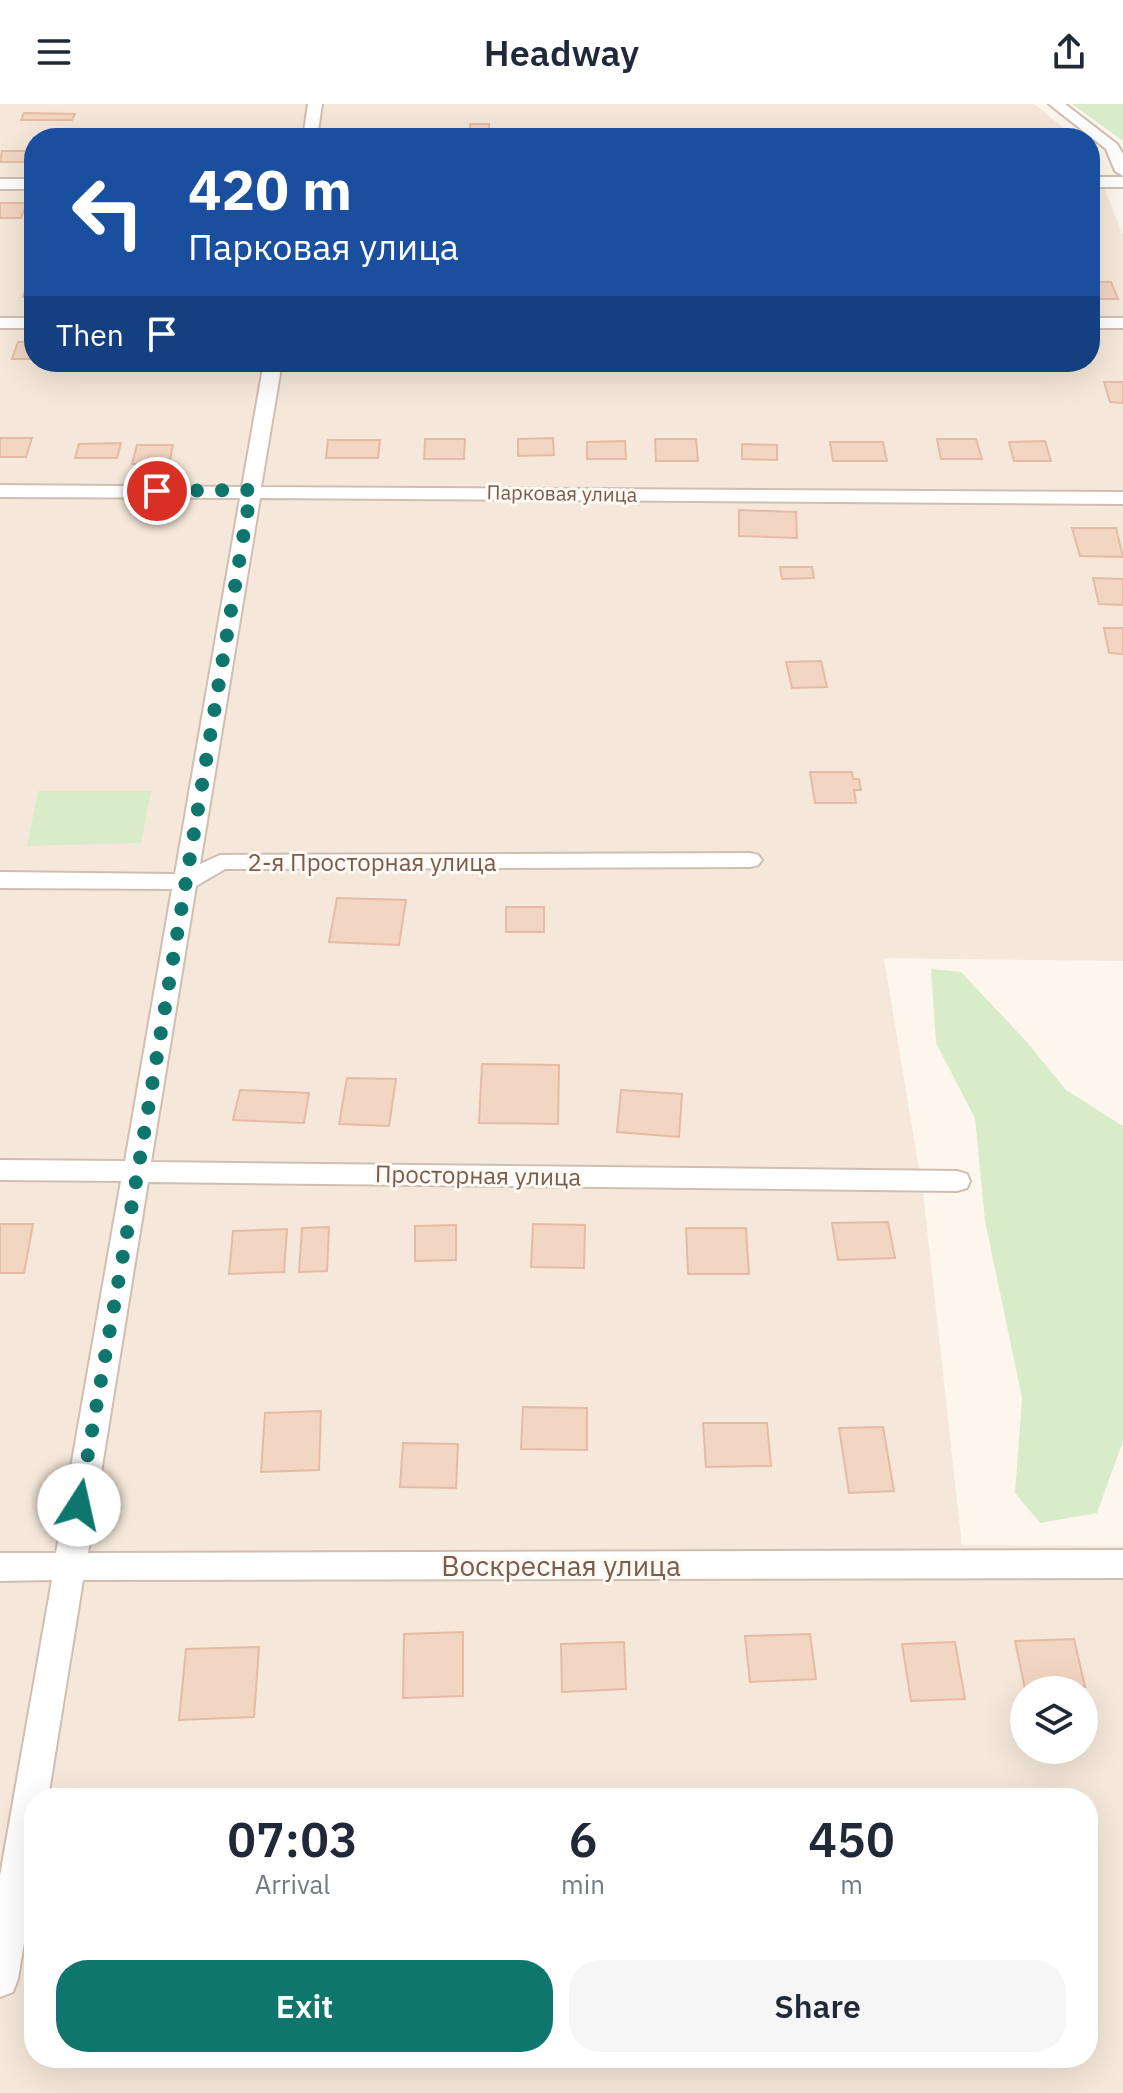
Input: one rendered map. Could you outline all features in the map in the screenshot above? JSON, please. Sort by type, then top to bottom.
[{"type":"street","points":[[311,128],[315,104]]},
{"type":"street","points":[[1056,104],[1087,128]]},
{"type":"street","points":[[1100,138],[1112,147],[1123,171]]},
{"type":"street","points":[[1100,182],[1123,182]]},
{"type":"street","points":[[0,184],[24,184]]},
{"type":"street","points":[[0,323],[24,323]]},
{"type":"street","points":[[1100,323],[1123,323]]},
{"type":"street","points":[[31,1788],[271,372]]},
{"type":"street","name":"Парковая улица","points":[[0,491],[251,490],[1123,498]]},
{"type":"street","name":"2-я Просторная улица","points":[[186,882],[220,862],[750,860]]},
{"type":"street","points":[[0,880],[186,882]]},
{"type":"street","name":"Просторная улица","points":[[0,1170],[957,1181]]},
{"type":"street","name":"Воскресная улица","points":[[0,1567],[1123,1564]]},
{"type":"street","points":[[0,1979],[24,1833]]},
{"type":"shaded area","points":[[0,104],[1034,104],[1064,128],[24,128],[24,372],[1100,372],[1100,178],[1123,235],[1123,961],[884,958],[923,1192],[962,1545],[1123,1546],[1123,2093],[0,2093]]},
{"type":"green space","points":[[1072,104],[1123,104],[1123,141]]},
{"type":"green space","points":[[38,791],[151,791],[141,843],[27,846]]},
{"type":"green space","points":[[931,969],[961,972],[1026,1041],[1066,1090],[1123,1126],[1123,1441],[1097,1513],[1040,1523],[1015,1493],[1022,1398],[985,1221],[975,1118],[936,1043]]},
{"type":"building","points":[[24,113],[75,114],[72,120],[21,120]]},
{"type":"building","points":[[470,124],[489,124],[489,128],[470,128]]},
{"type":"building","points":[[2,151],[24,151],[24,162],[0,162]]},
{"type":"building","points":[[0,203],[24,203],[21,218],[0,218]]},
{"type":"building","points":[[1100,282],[1111,282],[1118,299],[1100,299]]},
{"type":"building","points":[[18,342],[24,342],[24,359],[12,359]]},
{"type":"building","points":[[1104,382],[1123,382],[1123,403],[1110,402]]},
{"type":"building","points":[[0,438],[32,438],[26,457],[0,457]]},
{"type":"building","points":[[553,438],[554,455],[518,456],[518,439]]},
{"type":"building","points":[[425,439],[465,439],[464,459],[424,459]]},
{"type":"building","points":[[655,439],[696,439],[698,461],[656,461]]},
{"type":"building","points":[[937,439],[976,439],[982,459],[941,459]]},
{"type":"building","points":[[328,440],[380,440],[378,458],[326,458]]},
{"type":"building","points":[[625,441],[626,459],[587,459],[587,442]]},
{"type":"building","points":[[1045,441],[1051,461],[1014,461],[1009,442]]},
{"type":"building","points":[[830,442],[883,442],[887,461],[833,461]]},
{"type":"building","points":[[121,443],[117,458],[75,458],[79,444]]},
{"type":"building","points":[[742,444],[777,445],[777,460],[742,459]]},
{"type":"building","points":[[137,445],[173,445],[169,464],[132,464]]},
{"type":"building","points":[[739,510],[796,512],[797,538],[739,536]]},
{"type":"building","points":[[1072,528],[1116,528],[1123,557],[1080,556]]},
{"type":"building","points":[[780,567],[812,567],[814,578],[782,579]]},
{"type":"building","points":[[1093,578],[1123,579],[1123,605],[1099,604]]},
{"type":"building","points":[[1104,628],[1123,628],[1123,654],[1109,653]]},
{"type":"building","points":[[821,661],[827,687],[792,688],[786,662]]},
{"type":"building","points":[[810,772],[852,772],[853,779],[859,779],[861,790],[854,790],[856,803],[815,803]]},
{"type":"building","points":[[337,898],[406,900],[399,945],[329,942]]},
{"type":"building","points":[[506,907],[544,907],[544,932],[506,932]]},
{"type":"building","points":[[482,1064],[559,1065],[558,1124],[479,1123]]},
{"type":"building","points":[[347,1078],[396,1079],[389,1126],[339,1124]]},
{"type":"building","points":[[240,1090],[309,1093],[304,1123],[233,1120]]},
{"type":"building","points":[[621,1090],[682,1094],[679,1137],[617,1132]]},
{"type":"building","points":[[888,1222],[895,1258],[838,1260],[832,1223]]},
{"type":"building","points":[[0,1224],[33,1224],[24,1273],[0,1273]]},
{"type":"building","points":[[533,1224],[585,1225],[584,1268],[531,1267]]},
{"type":"building","points":[[456,1225],[456,1260],[415,1261],[415,1226]]},
{"type":"building","points":[[329,1227],[327,1271],[299,1272],[302,1228]]},
{"type":"building","points":[[686,1228],[746,1228],[749,1274],[688,1274]]},
{"type":"building","points":[[287,1229],[284,1272],[229,1274],[233,1231]]},
{"type":"building","points":[[523,1407],[587,1408],[587,1450],[521,1449]]},
{"type":"building","points":[[321,1411],[319,1470],[261,1472],[265,1413]]},
{"type":"building","points":[[703,1423],[767,1423],[771,1466],[706,1467]]},
{"type":"building","points":[[883,1427],[894,1491],[849,1493],[839,1428]]},
{"type":"building","points":[[403,1443],[458,1444],[456,1488],[400,1487]]},
{"type":"building","points":[[463,1632],[463,1696],[403,1698],[404,1634]]},
{"type":"building","points":[[810,1634],[816,1679],[750,1682],[745,1636]]},
{"type":"building","points":[[1074,1639],[1082,1676],[1022,1676],[1015,1641]]},
{"type":"building","points":[[624,1642],[626,1689],[562,1692],[561,1644]]},
{"type":"building","points":[[955,1642],[965,1699],[911,1701],[902,1644]]},
{"type":"building","points":[[259,1647],[254,1717],[179,1720],[186,1649]]},
{"type":"route","points":[[79,1505],[251,490],[157,491]]}]
